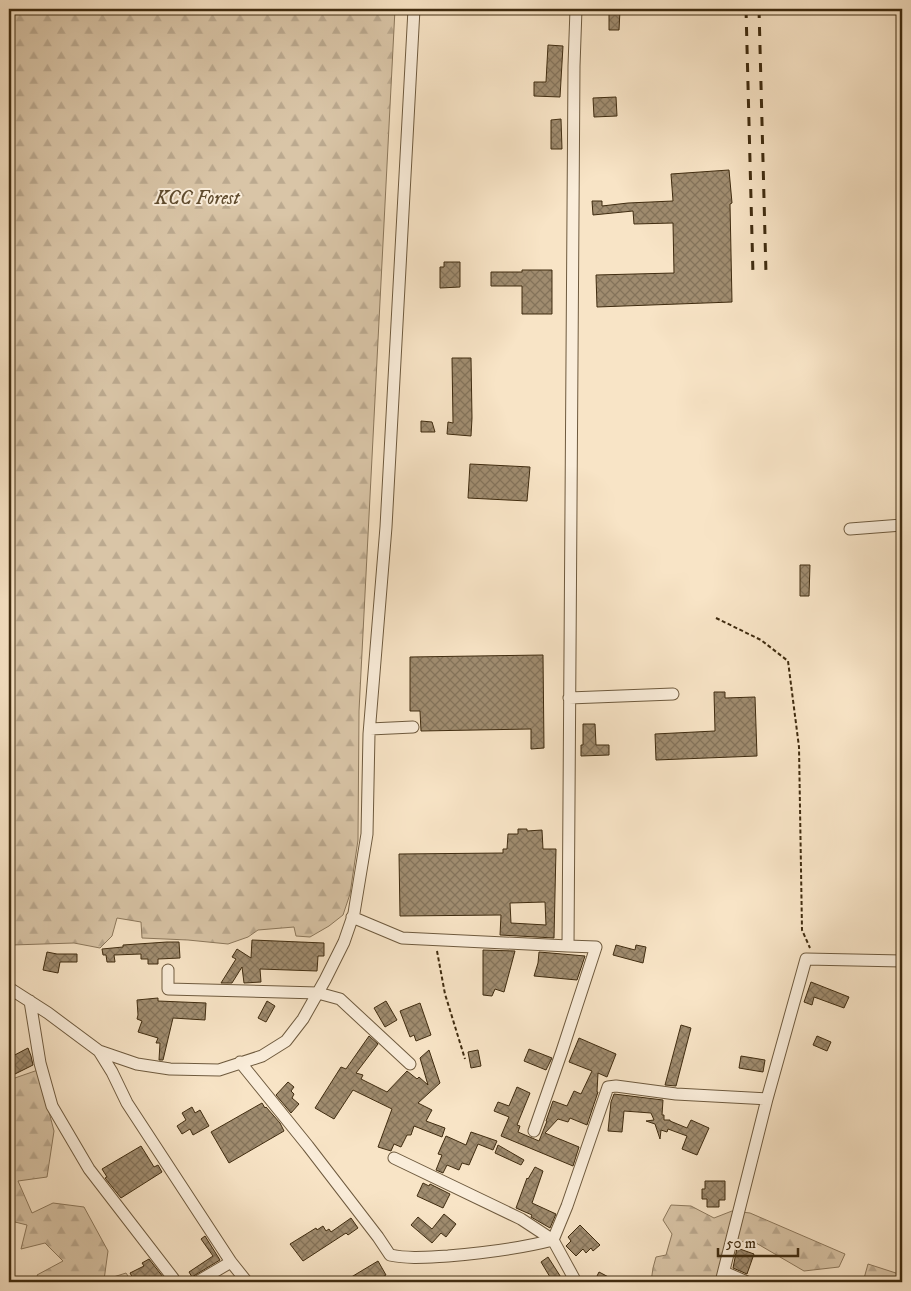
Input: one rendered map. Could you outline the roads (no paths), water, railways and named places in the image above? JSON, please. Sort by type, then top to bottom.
[{"type":"street","points":[[9,988],[48,1013],[99,1051],[137,1064],[170,1069],[219,1070],[262,1056],[286,1041],[303,1019],[344,942],[352,917],[367,834],[370,729],[386,517],[414,9]]},
{"type":"street","points":[[568,946],[576,9]]},
{"type":"street","points":[[850,529],[902,525]]},
{"type":"street","points":[[569,698],[672,694]]},
{"type":"street","points":[[370,729],[413,727]]},
{"type":"street","points":[[352,917],[402,938],[596,947],[534,1131]]},
{"type":"street","points":[[747,1282],[723,1277],[767,1099],[806,959],[902,961]]},
{"type":"street","points":[[168,970],[168,989],[318,993],[340,999],[410,1064]]},
{"type":"street","points":[[30,1001],[40,1063],[52,1106],[89,1169],[175,1282]]},
{"type":"street","points":[[99,1051],[127,1103],[231,1262],[247,1282]]},
{"type":"street","points":[[240,1062],[378,1236],[390,1255],[412,1258],[489,1253],[528,1247],[553,1240]]},
{"type":"street","points":[[553,1240],[567,1206],[608,1087],[616,1086],[676,1094],[767,1099]]},
{"type":"street","points":[[394,1158],[521,1219],[553,1240],[576,1282]]},
{"type":"street","points":[[197,1282],[231,1262]]},
{"type":"railway","points":[[746,9],[753,275]]},
{"type":"railway","points":[[759,9],[766,274]]},
{"type":"park label","name":"KCC Forest","points":[[197,197]]}]
